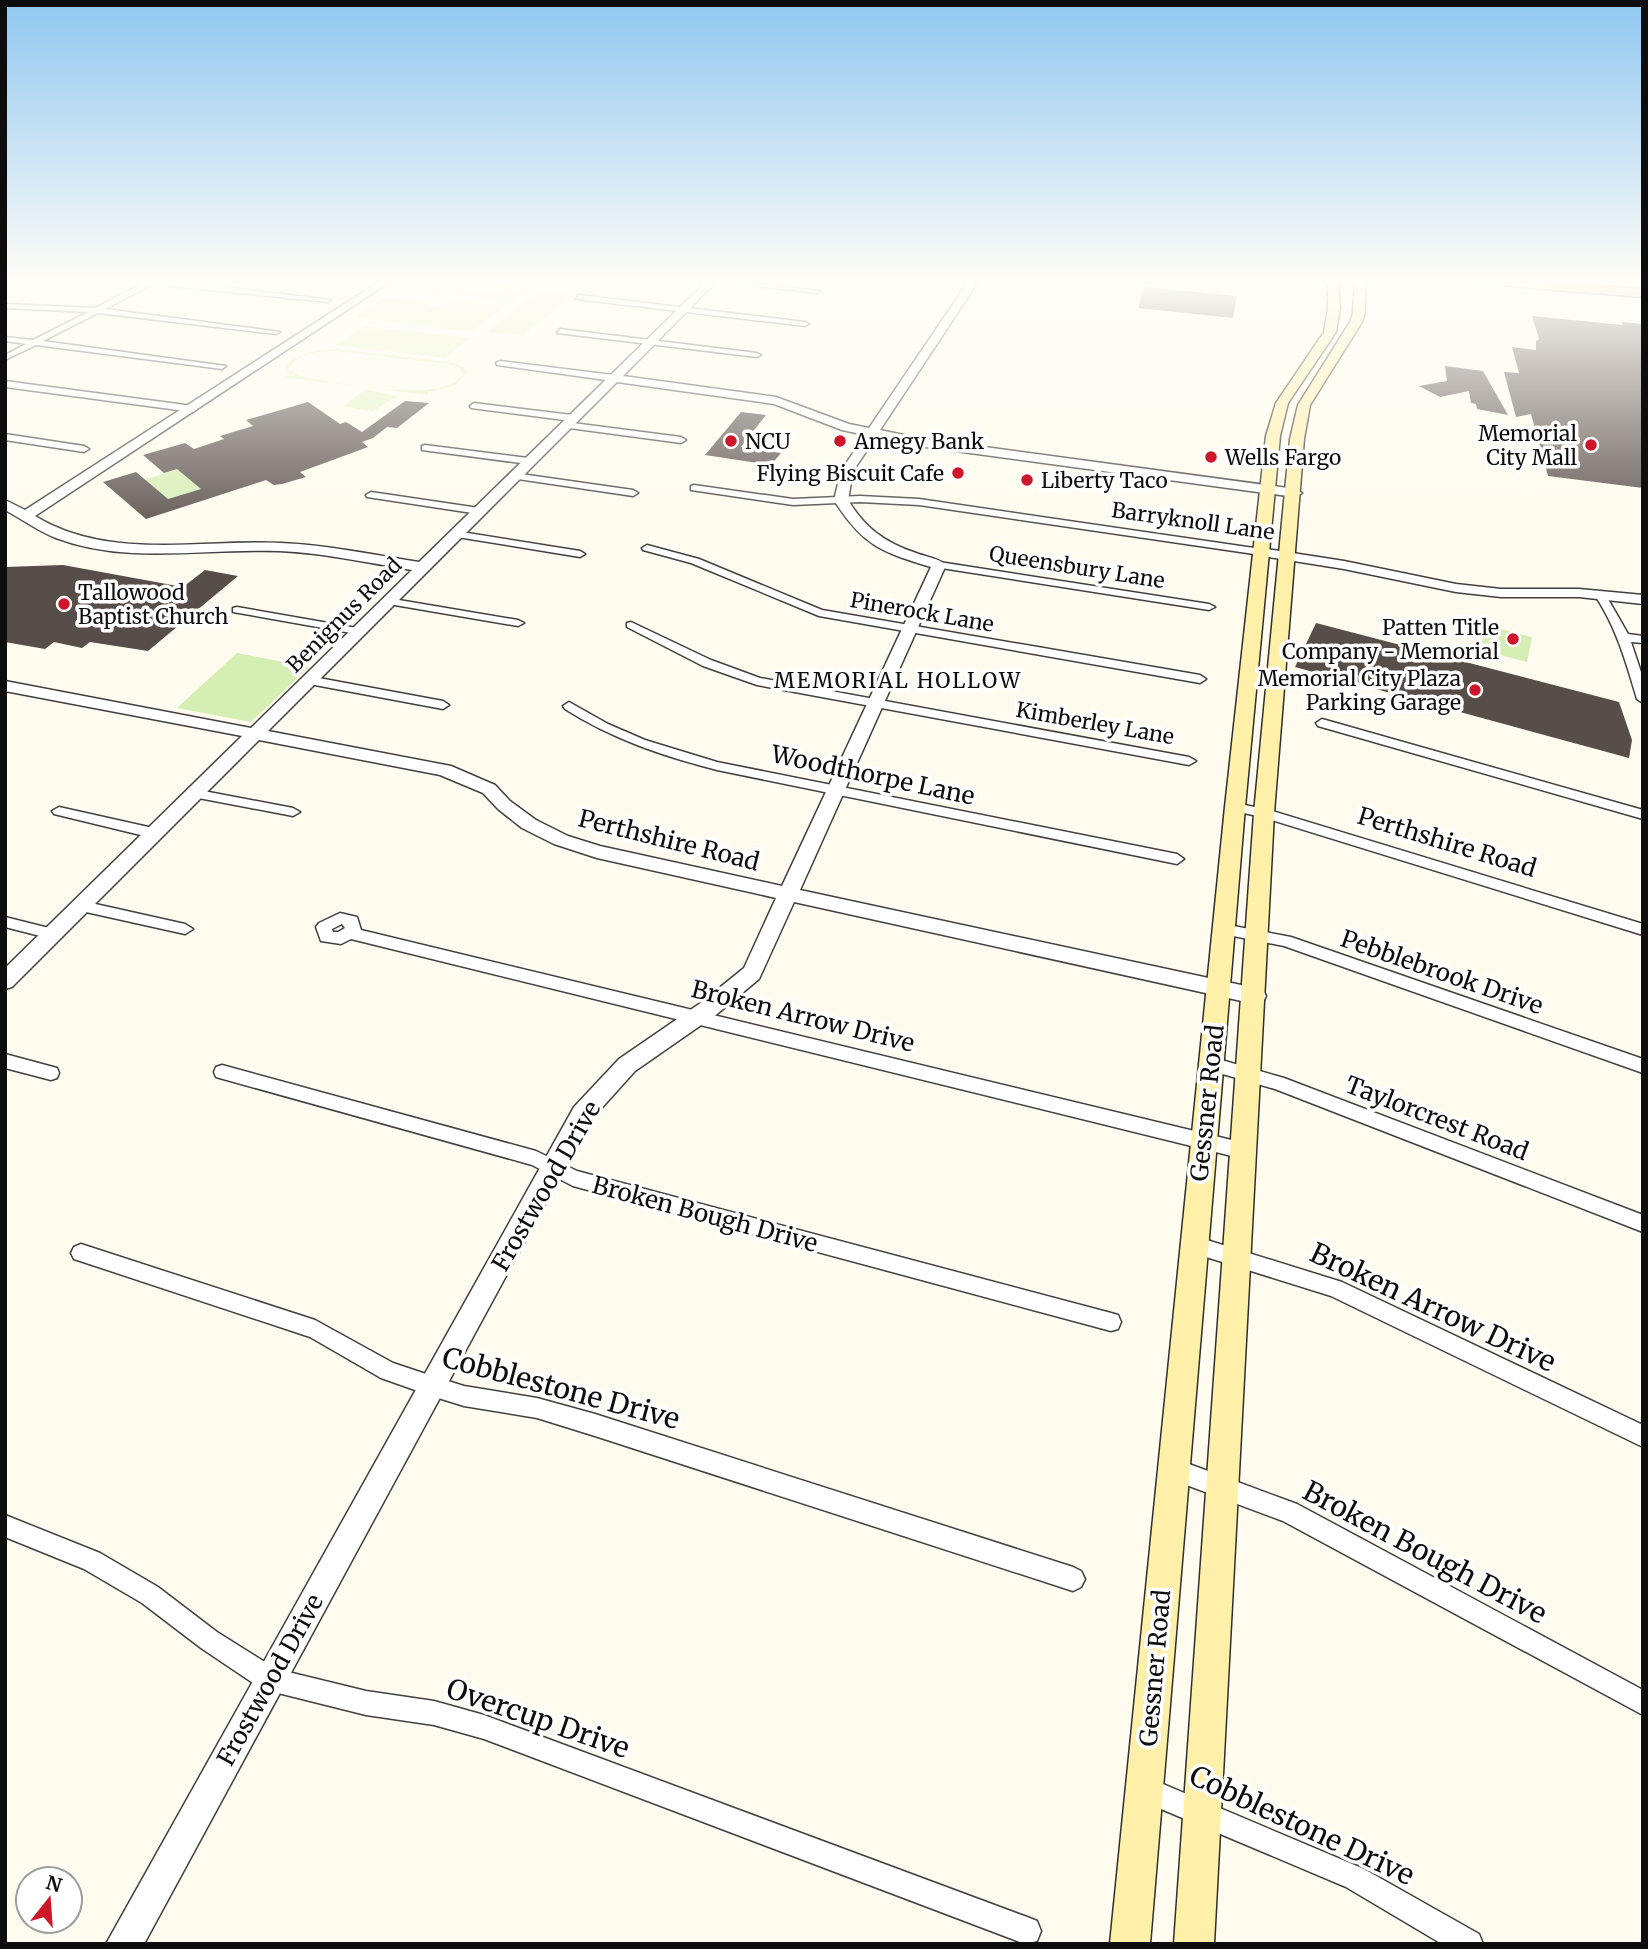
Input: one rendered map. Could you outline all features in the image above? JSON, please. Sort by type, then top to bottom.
[{"type":"main road","name":"Gessner Road","points":[[1194,1944],[1255,996],[1264,813],[1279,656],[1275,554],[1268,491],[1273,436],[1282,403],[1304,370]]},
{"type":"main road","name":"Gessner Road","points":[[1130,1944],[1250,651],[1275,554],[1295,494],[1299,421],[1304,405],[1326,370]]},
{"type":"main road","points":[[1273,436],[1284,439],[1286,457],[1296,470]]},
{"type":"main road","points":[[1250,651],[1279,656]]},
{"type":"street","points":[[25,516],[252,370]]},
{"type":"street","points":[[552,370],[776,401],[846,427],[938,445],[1295,494]]},
{"type":"street","name":"Benignus Road","points":[[5,981],[621,370]]},
{"type":"street","points":[[915,370],[848,471],[841,500],[852,520],[877,541],[894,550],[939,565]]},
{"type":"street","points":[[5,384],[193,409]]},
{"type":"street","points":[[12,394],[25,387]]},
{"type":"street","points":[[474,405],[681,440]]},
{"type":"street","points":[[5,437],[84,449]]},
{"type":"street","points":[[425,448],[528,461]]},
{"type":"street","points":[[514,476],[633,494]]},
{"type":"street","name":"Barryknoll Lane","points":[[694,488],[793,502],[919,502],[1275,554],[1456,588],[1501,593],[1600,594],[1643,600]]},
{"type":"street","points":[[371,495],[479,511]]},
{"type":"street","points":[[5,504],[65,537],[120,548],[161,550],[254,546],[310,550],[422,567]]},
{"type":"street","points":[[455,534],[580,554]]},
{"type":"street","name":"Pinerock Lane","points":[[647,548],[695,561],[819,613],[1200,679]]},
{"type":"street","name":"Queensbury Lane","points":[[939,565],[1209,607]]},
{"type":"street","name":"Frostwood Drive","points":[[124,1944],[582,1114],[610,1081],[634,1060],[699,1017],[752,973],[939,565]]},
{"type":"street","points":[[1600,594],[1612,610],[1643,699]]},
{"type":"street","points":[[387,601],[517,624]]},
{"type":"street","points":[[237,610],[357,631]]},
{"type":"street","name":"Kimberley Lane","points":[[631,625],[731,673],[874,704],[1189,761]]},
{"type":"street","points":[[1623,637],[1643,640]]},
{"type":"street","points":[[308,680],[443,705]]},
{"type":"street","name":"Perthshire Road","points":[[5,686],[445,770],[469,778],[489,789],[504,805],[529,824],[561,841],[597,852],[788,896],[1255,996]]},
{"type":"street","name":"Woodthorpe Lane","points":[[569,706],[620,734],[665,752],[835,791],[1177,859]]},
{"type":"street","points":[[1322,723],[1643,815]]},
{"type":"street","points":[[193,793],[293,812]]},
{"type":"street","name":"Perthshire Road","points":[[1234,807],[1264,813],[1643,930]]},
{"type":"street","points":[[59,811],[153,833]]},
{"type":"street","points":[[82,906],[185,929]]},
{"type":"street","points":[[5,922],[52,934]]},
{"type":"street","name":"Pebblebrook Drive","points":[[1223,929],[1286,941],[1643,1066]]},
{"type":"street","name":"Broken Arrow Drive","points":[[350,933],[1244,1151]]},
{"type":"street","points":[[5,1061],[51,1073]]},
{"type":"street","name":"Taylorcrest Road","points":[[1211,1064],[1250,1073],[1643,1224]]},
{"type":"street","name":"Broken Bough Drive","points":[[222,1072],[536,1159],[573,1178],[893,1266],[1111,1322]]},
{"type":"street","name":"Broken Arrow Drive","points":[[1194,1245],[1335,1288],[1643,1436]]},
{"type":"street","name":"Cobblestone Drive","points":[[81,1253],[315,1329],[388,1371],[432,1387],[464,1396],[537,1408],[595,1425],[1073,1579]]},
{"type":"street","name":"Broken Bough Drive","points":[[1173,1469],[1289,1512],[1643,1703]]},
{"type":"street","name":"Overcup Drive","points":[[5,1526],[92,1561],[150,1595],[209,1640],[271,1680],[306,1691],[434,1713],[484,1727],[1027,1931]]},
{"type":"street","name":"Cobblestone Drive","points":[[1144,1788],[1355,1878],[1469,1944]]},
{"type":"green space","points":[[287,370],[302,377],[354,386],[284,377],[290,375]]},
{"type":"green space","points":[[461,370],[467,373],[455,385],[428,392],[428,395],[367,387],[436,389],[453,384],[463,374]]},
{"type":"green space","points":[[368,390],[396,396],[372,412],[343,406],[362,392]]},
{"type":"green space","points":[[179,469],[201,489],[165,500],[143,480]]},
{"type":"green space","points":[[1498,628],[1532,637],[1527,662],[1481,650],[1472,657],[1464,651],[1445,647],[1481,642],[1483,637],[1497,635]]},
{"type":"green space","points":[[237,653],[309,667],[251,722],[177,708]]},
{"type":"building","points":[[1446,370],[1483,371],[1508,415],[1477,409],[1476,404],[1471,403],[1469,391],[1440,397],[1419,386],[1447,381]]},
{"type":"building","name":"Memorial City Mall","points":[[1518,370],[1643,370],[1643,488],[1548,476],[1531,414],[1516,417],[1504,372],[1519,373]]},
{"type":"building","points":[[405,401],[429,403],[397,428],[387,427],[373,438],[362,442],[368,447],[300,472],[306,477],[282,484],[274,485],[266,480],[146,519],[103,482],[136,472],[168,499],[201,489],[177,469],[164,473],[143,455],[185,443],[194,449],[224,439],[220,436],[253,426],[246,420],[308,402],[340,424],[346,422],[362,432]]},
{"type":"building","points":[[741,412],[766,415],[741,447],[781,453],[771,465],[705,455]]},
{"type":"building","name":"Tallowood Baptist Church","points":[[63,565],[183,587],[205,570],[238,576],[148,651],[90,642],[82,648],[54,642],[45,649],[5,642],[5,567]]},
{"type":"building","name":"Memorial City Plaza Parking Garage","points":[[1316,623],[1619,702],[1632,740],[1629,758],[1295,667]]},
{"type":"place","name":"NCU","points":[[731,441]]},
{"type":"place","name":"Amegy Bank","points":[[840,441]]},
{"type":"place","name":"Memorial City Mall","points":[[1591,445]]},
{"type":"place","name":"Wells Fargo","points":[[1211,457]]},
{"type":"place","name":"Flying Biscuit Cafe","points":[[958,473]]},
{"type":"place","name":"Liberty Taco","points":[[1027,480]]},
{"type":"place","name":"Tallowood Baptist Church","points":[[64,604]]},
{"type":"place","name":"Patten Title Company - Memorial","points":[[1513,639]]},
{"type":"place","name":"Memorial City Plaza Parking Garage","points":[[1475,690]]},
{"type":"district","name":"MEMORIAL HOLLOW","points":[[898,680]]}]
